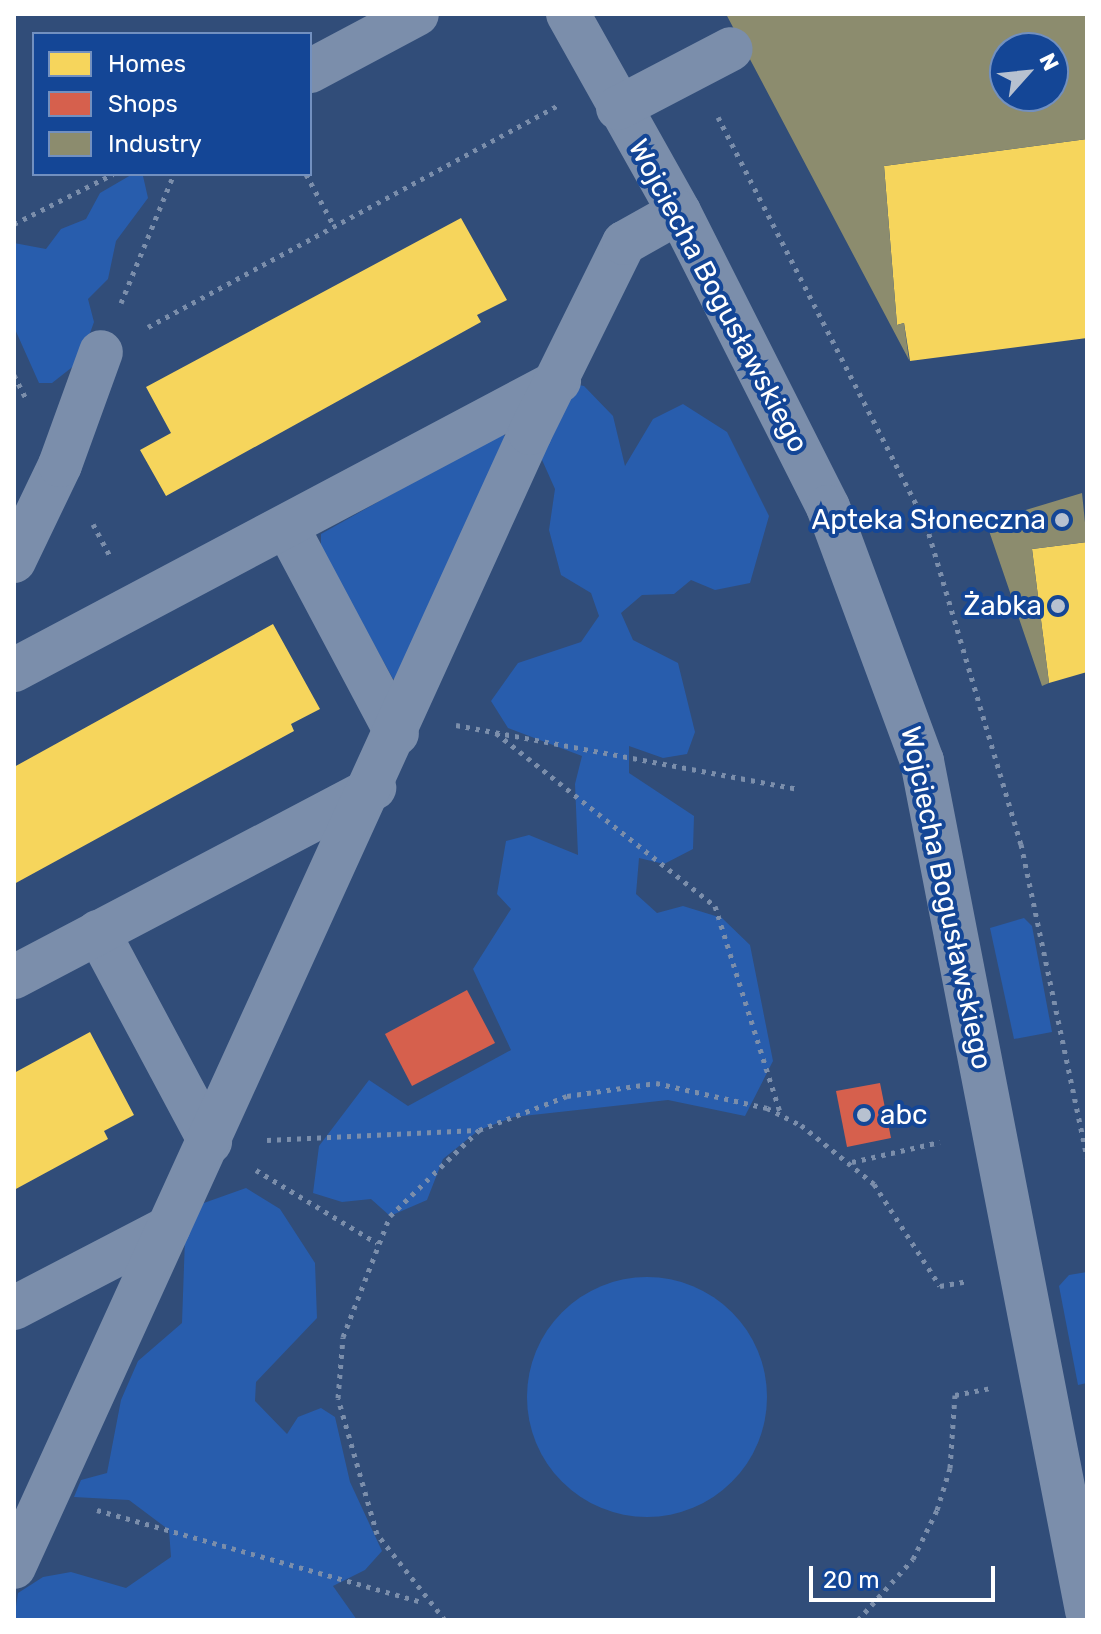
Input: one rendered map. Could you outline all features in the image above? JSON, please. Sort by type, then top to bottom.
[{"type":"street","points":[[312,70],[417,14]]},
{"type":"street","name":"Wojciecha Bogusławskiego","points":[[568,14],[679,212],[854,562],[922,761],[1087,1611]]},
{"type":"street","points":[[618,108],[731,49]]},
{"type":"street","points":[[14,1567],[624,243],[679,212]]},
{"type":"street","points":[[14,561],[60,465],[101,352]]},
{"type":"street","points":[[14,670],[559,381]]},
{"type":"street","points":[[287,527],[402,724]]},
{"type":"street","points":[[14,977],[374,788]]},
{"type":"street","points":[[98,932],[210,1142]]},
{"type":"street","points":[[14,1308],[168,1228]]},
{"type":"path","points":[[101,352],[568,101]]},
{"type":"path","points":[[14,224],[109,176]]},
{"type":"path","points":[[101,352],[173,176]]},
{"type":"path","points":[[307,176],[334,226]]},
{"type":"path","points":[[402,724],[496,733],[797,789]]},
{"type":"path","points":[[496,733],[715,906],[781,1115]]},
{"type":"path","points":[[210,1142],[479,1130],[567,1096],[656,1083],[781,1115],[851,1162],[909,1233],[940,1286],[986,1277]]},
{"type":"path","points":[[445,1620],[424,1602],[377,1534],[338,1398],[343,1337],[390,1216],[479,1130]]},
{"type":"path","points":[[851,1162],[945,1141]]},
{"type":"path","points":[[210,1142],[377,1244]]},
{"type":"path","points":[[858,1620],[913,1559],[937,1510],[950,1468],[955,1395],[1007,1385]]},
{"type":"path","points":[[46,1496],[424,1602]]},
{"type":"shaded area","points":[[129,176],[143,176],[148,198],[116,241],[108,279],[88,299],[94,322],[80,361],[52,383],[39,383],[14,327],[14,243],[46,249],[61,229],[86,219],[100,193]]},
{"type":"shaded area","points":[[559,381],[584,386],[613,416],[625,466],[653,419],[683,404],[727,432],[769,516],[750,583],[715,590],[691,580],[674,594],[642,595],[621,613],[633,640],[678,663],[695,732],[687,754],[663,758],[629,746],[629,773],[694,816],[693,849],[664,864],[639,858],[636,894],[657,913],[683,906],[722,918],[750,945],[773,1061],[745,1116],[668,1100],[514,1117],[479,1130],[443,1159],[427,1200],[390,1216],[371,1199],[342,1202],[313,1193],[319,1146],[369,1080],[408,1106],[511,1050],[473,969],[511,909],[497,894],[506,841],[529,835],[578,855],[575,784],[582,756],[508,728],[491,701],[518,663],[581,642],[599,616],[591,593],[561,575],[549,530],[555,489],[530,433]]},
{"type":"shaded area","points":[[502,432],[507,440],[401,676],[393,679],[321,548],[321,534]]},
{"type":"shaded area","points":[[1024,918],[1032,926],[1052,1032],[1014,1039],[990,928]]},
{"type":"shaded area","points":[[246,1188],[280,1209],[315,1263],[317,1318],[256,1382],[255,1401],[287,1434],[298,1417],[321,1408],[335,1417],[350,1482],[382,1551],[365,1570],[333,1586],[357,1620],[14,1620],[18,1593],[43,1577],[71,1572],[126,1588],[171,1557],[169,1530],[129,1500],[74,1497],[81,1480],[107,1473],[121,1400],[138,1361],[182,1323],[185,1238],[201,1204]]},
{"type":"shaded area","points":[[1087,1272],[1087,1383],[1078,1385],[1059,1286],[1069,1275]]},
{"type":"shaded area","points":[[647,1277],[670,1279],[693,1286],[714,1297],[732,1312],[747,1330],[758,1351],[765,1374],[765,1420],[758,1443],[747,1464],[732,1482],[714,1497],[693,1508],[670,1515],[647,1517],[624,1515],[601,1508],[580,1497],[562,1482],[547,1464],[536,1443],[529,1420],[527,1397],[529,1374],[536,1351],[547,1330],[562,1312],[580,1297],[601,1286],[624,1279]]},
{"type":"building: Homes","points":[[1087,139],[1087,338],[910,361],[904,323],[897,325],[884,166]]},
{"type":"building: Homes","points":[[461,218],[507,300],[477,315],[481,322],[166,496],[140,450],[171,433],[146,387]]},
{"type":"building: Homes","points":[[1087,542],[1087,672],[1049,683],[1032,549]]},
{"type":"building: Homes","points":[[273,624],[320,709],[291,724],[294,731],[14,884],[14,767]]},
{"type":"building: Homes","points":[[90,1032],[134,1115],[104,1131],[108,1139],[14,1190],[14,1073]]},
{"type":"building: Shops","points":[[467,990],[495,1043],[412,1086],[385,1034]]},
{"type":"building: Shops","name":"abc","points":[[880,1083],[891,1138],[847,1147],[836,1091]]},
{"type":"building: Industry","points":[[726,14],[1087,14],[1087,139],[884,166],[897,325],[904,323],[909,360]]},
{"type":"building: Industry","points":[[1082,493],[1087,542],[1032,549],[1049,683],[1042,686],[986,522]]},
{"type":"place","name":"Apteka Słoneczna","points":[[1062,520]]},
{"type":"place","name":"Żabka","points":[[1058,606]]},
{"type":"place","name":"abc","points":[[864,1115]]}]
